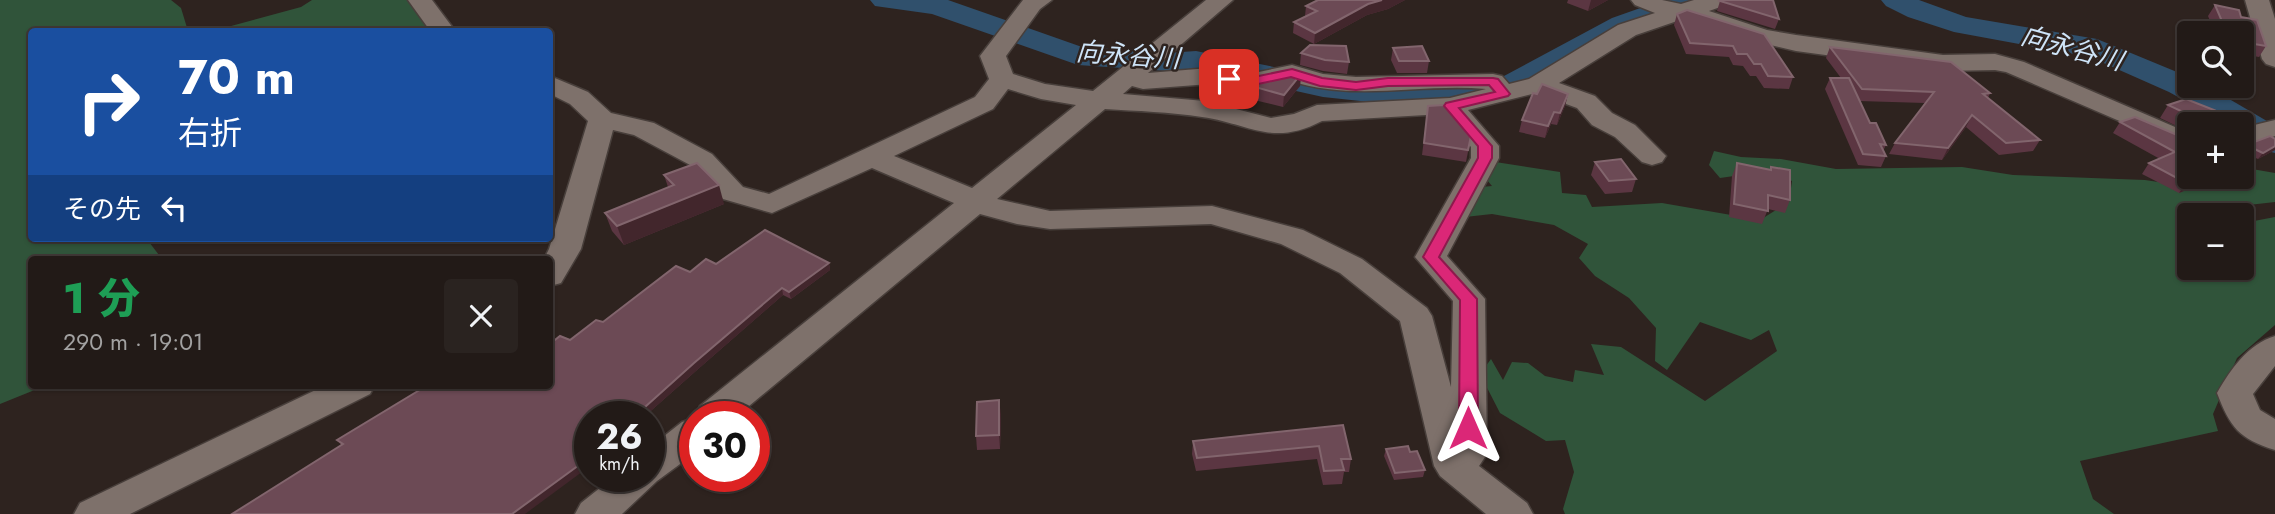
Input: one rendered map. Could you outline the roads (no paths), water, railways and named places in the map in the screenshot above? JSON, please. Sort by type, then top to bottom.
[{"type":"street","points":[[420,0],[441,28]]},
{"type":"street","points":[[1040,0],[1031,4],[993,55],[1003,79],[1041,91],[1097,100],[1205,109],[1271,126],[1301,121],[1317,113],[1450,106],[1538,85],[1627,30],[1718,0]]},
{"type":"street","points":[[731,401],[1221,0]]},
{"type":"street","points":[[1643,0],[1681,13],[1796,43],[1943,63],[1995,62],[2015,67],[2177,138]]},
{"type":"street","points":[[2256,0],[2275,59]]},
{"type":"street","points":[[1126,76],[1143,81],[1210,76],[1249,82],[1292,73],[1320,82],[1356,86],[1388,82],[1439,83],[1479,80],[1493,82],[1503,94]]},
{"type":"street","points":[[553,85],[579,98],[602,119],[644,129],[702,160],[733,193],[772,204],[984,103],[1003,79]]},
{"type":"street","points":[[1538,85],[1586,102],[1602,119],[1625,131],[1652,156]]},
{"type":"street","points":[[1450,106],[1485,146],[1485,158],[1431,257],[1469,299],[1468,454],[1453,466]]},
{"type":"street","points":[[553,271],[565,249],[602,119]]},
{"type":"street","points":[[871,157],[1017,215],[1050,220],[1212,215],[1292,237],[1351,266],[1415,316],[1453,466],[1513,514]]},
{"type":"street","points":[[2275,348],[2258,361],[2235,393],[2245,418],[2275,436]]},
{"type":"street","points":[[94,514],[349,389]]},
{"type":"street","points":[[665,456],[679,445]]},
{"type":"street","points":[[595,514],[622,492]]},
{"type":"waterway","name":"向永谷川","points":[[885,0],[937,6],[1078,56],[1167,62],[1196,60],[1323,87],[1379,93],[1444,92],[1512,85],[1623,24],[1691,0]]},
{"type":"waterway","name":"向永谷川","points":[[1896,0],[1918,11],[1965,26],[2062,41],[2109,53],[2213,102],[2275,143]]}]
